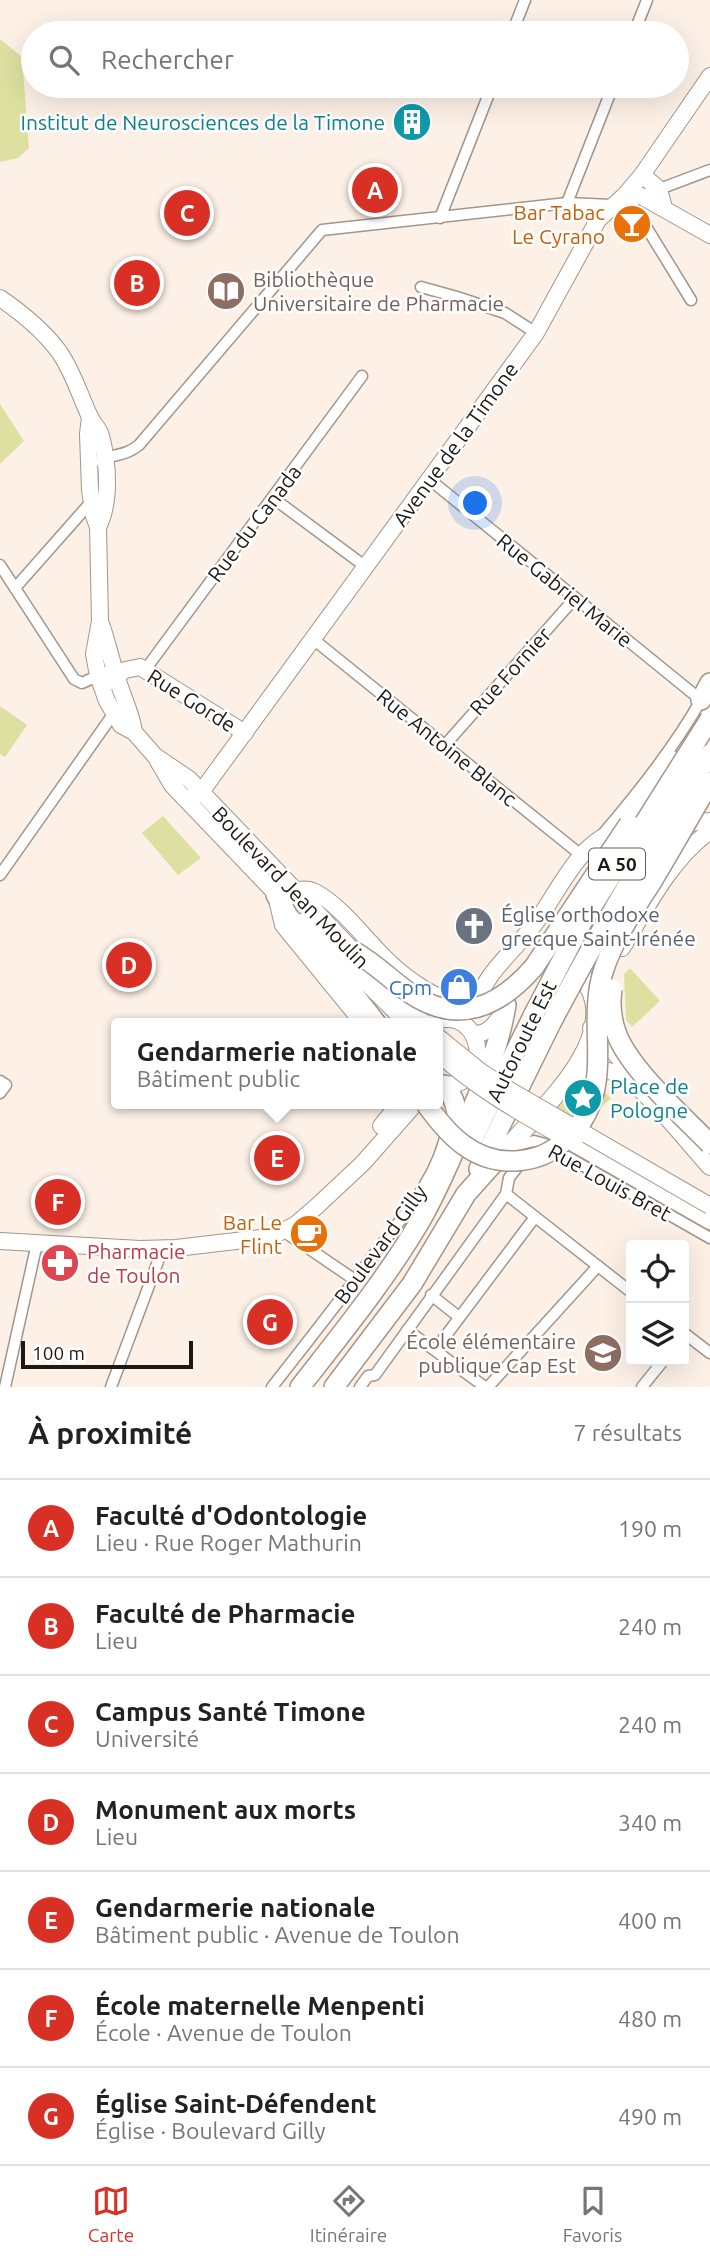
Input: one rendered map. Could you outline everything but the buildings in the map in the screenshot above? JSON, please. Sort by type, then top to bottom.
[{"type":"highway","points":[[355,952],[374,963],[411,994],[440,1008],[457,1011],[477,1008],[497,1001],[517,987],[534,967],[707,697]]},
{"type":"highway","name":"Autoroute Est","points":[[466,1194],[543,1019],[582,922],[710,719]]},
{"type":"highway","name":"Autoroute Est","points":[[399,1255],[431,1223],[543,1019],[710,754]]},
{"type":"highway","points":[[430,1109],[457,1141],[477,1154],[499,1162],[522,1161],[544,1155],[571,1136],[588,1110],[594,1094],[598,1069],[598,1000],[602,973],[629,919],[710,782]]},
{"type":"highway","points":[[670,852],[619,961],[610,1003],[616,1032],[625,1050],[645,1076],[710,1144]]},
{"type":"highway","points":[[285,893],[288,916],[328,961],[372,1018]]},
{"type":"highway","points":[[300,1387],[379,1285],[423,1217],[493,1061],[501,1036],[506,1005]]},
{"type":"highway","points":[[443,1088],[455,1102],[458,1121],[452,1156]]},
{"type":"highway","points":[[338,1382],[412,1284],[466,1194],[507,1148]]},
{"type":"highway","points":[[318,1387],[391,1292],[431,1223]]},
{"type":"main road","name":"Avenue de la Timone","points":[[201,792],[536,333],[598,220],[612,205],[633,195],[642,175],[710,76]]},
{"type":"main road","points":[[642,175],[659,189],[664,208]]},
{"type":"main road","points":[[633,195],[664,208],[710,235]]},
{"type":"main road","name":"Boulevard Jean Moulin","points":[[0,298],[29,320],[58,351],[71,371],[90,417],[100,432],[105,458],[104,515],[98,527]]},
{"type":"main road","name":"Boulevard Jean Moulin","points":[[90,417],[88,434],[91,502],[98,527],[100,621],[94,654],[100,681],[114,713],[121,725],[134,732],[155,756],[172,785],[322,929],[402,1018]]},
{"type":"main road","name":"Boulevard Jean Moulin","points":[[100,621],[134,732]]},
{"type":"main road","name":"Rue Gorde","points":[[100,681],[116,671],[135,667],[145,670],[245,733]]},
{"type":"main road","name":"Boulevard Jean Moulin","points":[[155,756],[189,779],[285,893]]},
{"type":"main road","points":[[184,797],[192,798],[201,792]]},
{"type":"main road","points":[[443,1020],[469,1010],[501,962],[534,926],[581,855],[601,836],[617,829],[707,820]]},
{"type":"main road","points":[[596,1002],[602,999],[617,956],[663,881],[696,842],[707,820]]},
{"type":"main road","points":[[359,1018],[283,925],[285,893],[302,889],[313,891],[328,901],[392,965],[440,998],[461,1005],[467,1004],[477,995]]},
{"type":"main road","name":"Boulevard Jean Moulin","points":[[322,929],[355,952],[419,1018]]},
{"type":"main road","points":[[443,1021],[458,1021],[472,1032],[486,1032],[494,1026],[506,1005],[517,974],[524,963],[531,957],[548,953],[561,956],[592,991],[608,1023],[710,1134]]},
{"type":"main road","points":[[422,986],[437,1007],[439,1018]]},
{"type":"main road","points":[[443,1085],[458,1083],[475,1069],[479,1055],[472,1032],[477,995]]},
{"type":"main road","points":[[507,1148],[579,1066],[593,1028],[596,1002]]},
{"type":"main road","points":[[593,1028],[710,1156]]},
{"type":"main road","points":[[443,1041],[480,1072],[710,1206]]},
{"type":"main road","points":[[443,1057],[508,1105],[710,1221]]},
{"type":"main road","points":[[563,1087],[590,1072],[621,1074],[640,1089],[710,1167]]},
{"type":"main road","points":[[349,1175],[377,1131],[395,1109]]},
{"type":"main road","points":[[0,1241],[118,1249],[256,1240],[295,1226],[363,1163],[411,1109]]},
{"type":"street","points":[[517,21],[525,0]]},
{"type":"street","points":[[639,21],[647,0]]},
{"type":"street","points":[[440,218],[487,98]]},
{"type":"street","points":[[567,203],[608,98]]},
{"type":"street","points":[[691,300],[633,195],[659,189],[710,170]]},
{"type":"street","points":[[90,469],[105,458],[127,454],[139,445],[322,230],[567,203],[612,205]]},
{"type":"street","points":[[421,287],[505,313],[536,333]]},
{"type":"street","name":"Rue du Canada","points":[[145,670],[362,376]]},
{"type":"street","name":"Rue Gabriel Marie","points":[[429,479],[575,598],[707,697]]},
{"type":"street","points":[[273,498],[366,567]]},
{"type":"street","points":[[15,588],[91,502]]},
{"type":"street","points":[[0,565],[74,680],[100,681]]},
{"type":"street","name":"Rue Fornier","points":[[445,745],[575,598]]},
{"type":"street","name":"Rue Antoine Blanc","points":[[313,639],[581,855]]},
{"type":"street","points":[[601,836],[707,697]]},
{"type":"street","points":[[0,875],[114,713]]},
{"type":"street","name":"Boulevard Gilly","points":[[272,1387],[412,1203],[434,1168],[447,1130],[447,1102],[443,1092]]},
{"type":"street","name":"Rue Louis Bret","points":[[507,1148],[524,1142],[543,1144],[710,1238]]},
{"type":"street","points":[[360,1387],[411,1333],[431,1295],[506,1195],[506,1186],[514,1172],[526,1155],[543,1144]]},
{"type":"street","points":[[506,1195],[626,1288]]},
{"type":"street","points":[[435,1350],[535,1217]]},
{"type":"street","points":[[283,1231],[355,1280]]},
{"type":"street","points":[[5,1387],[37,1243]]},
{"type":"street","points":[[111,1387],[163,1248]]},
{"type":"street","points":[[411,1333],[487,1387],[598,1266]]},
{"type":"street","points":[[431,1295],[459,1317]]},
{"type":"street","points":[[689,1337],[710,1353]]},
{"type":"street","points":[[642,1387],[659,1366]]},
{"type":"green space","points":[[0,39],[21,56],[21,98],[25,98],[29,148],[18,158],[0,162]]},
{"type":"green space","points":[[0,404],[24,441],[0,464]]},
{"type":"green space","points":[[0,706],[27,725],[5,757],[0,754]]},
{"type":"green space","points":[[163,816],[201,858],[178,875],[142,833]]},
{"type":"green space","points":[[630,968],[660,1001],[632,1027],[626,1020],[624,974]]},
{"type":"green space","points":[[578,1086],[589,1097],[599,1087],[611,1098],[589,1120],[578,1110],[569,1118],[558,1108]]},
{"type":"place","name":"Institut de Neurosciences de la Timone","points":[[412,122]]},
{"type":"place","name":"Faculté d'Odontologie","points":[[375,190]]},
{"type":"place","name":"Campus Santé Timone","points":[[187,213]]},
{"type":"place","name":"Bar Tabac Le Cyrano","points":[[632,224]]},
{"type":"place","name":"Faculté de Pharmacie","points":[[137,283]]},
{"type":"place","name":"Bibliothèque Universitaire de Pharmacie","points":[[226,291]]},
{"type":"place","name":"Église orthodoxe grecque Saint-Irénée","points":[[474,926]]},
{"type":"place","name":"Monument aux morts","points":[[129,965]]},
{"type":"place","name":"Cpm","points":[[459,987]]},
{"type":"place","name":"Place de Pologne","points":[[583,1098]]},
{"type":"place","name":"Gendarmerie nationale","points":[[277,1158]]},
{"type":"place","name":"École maternelle Menpenti","points":[[58,1202]]},
{"type":"place","name":"Bar Le Flint","points":[[309,1234]]},
{"type":"place","name":"Pharmacie de Toulon","points":[[60,1263]]},
{"type":"place","name":"Église Saint-Défendent","points":[[270,1322]]},
{"type":"place","name":"École élémentaire publique Cap Est","points":[[603,1353]]}]
